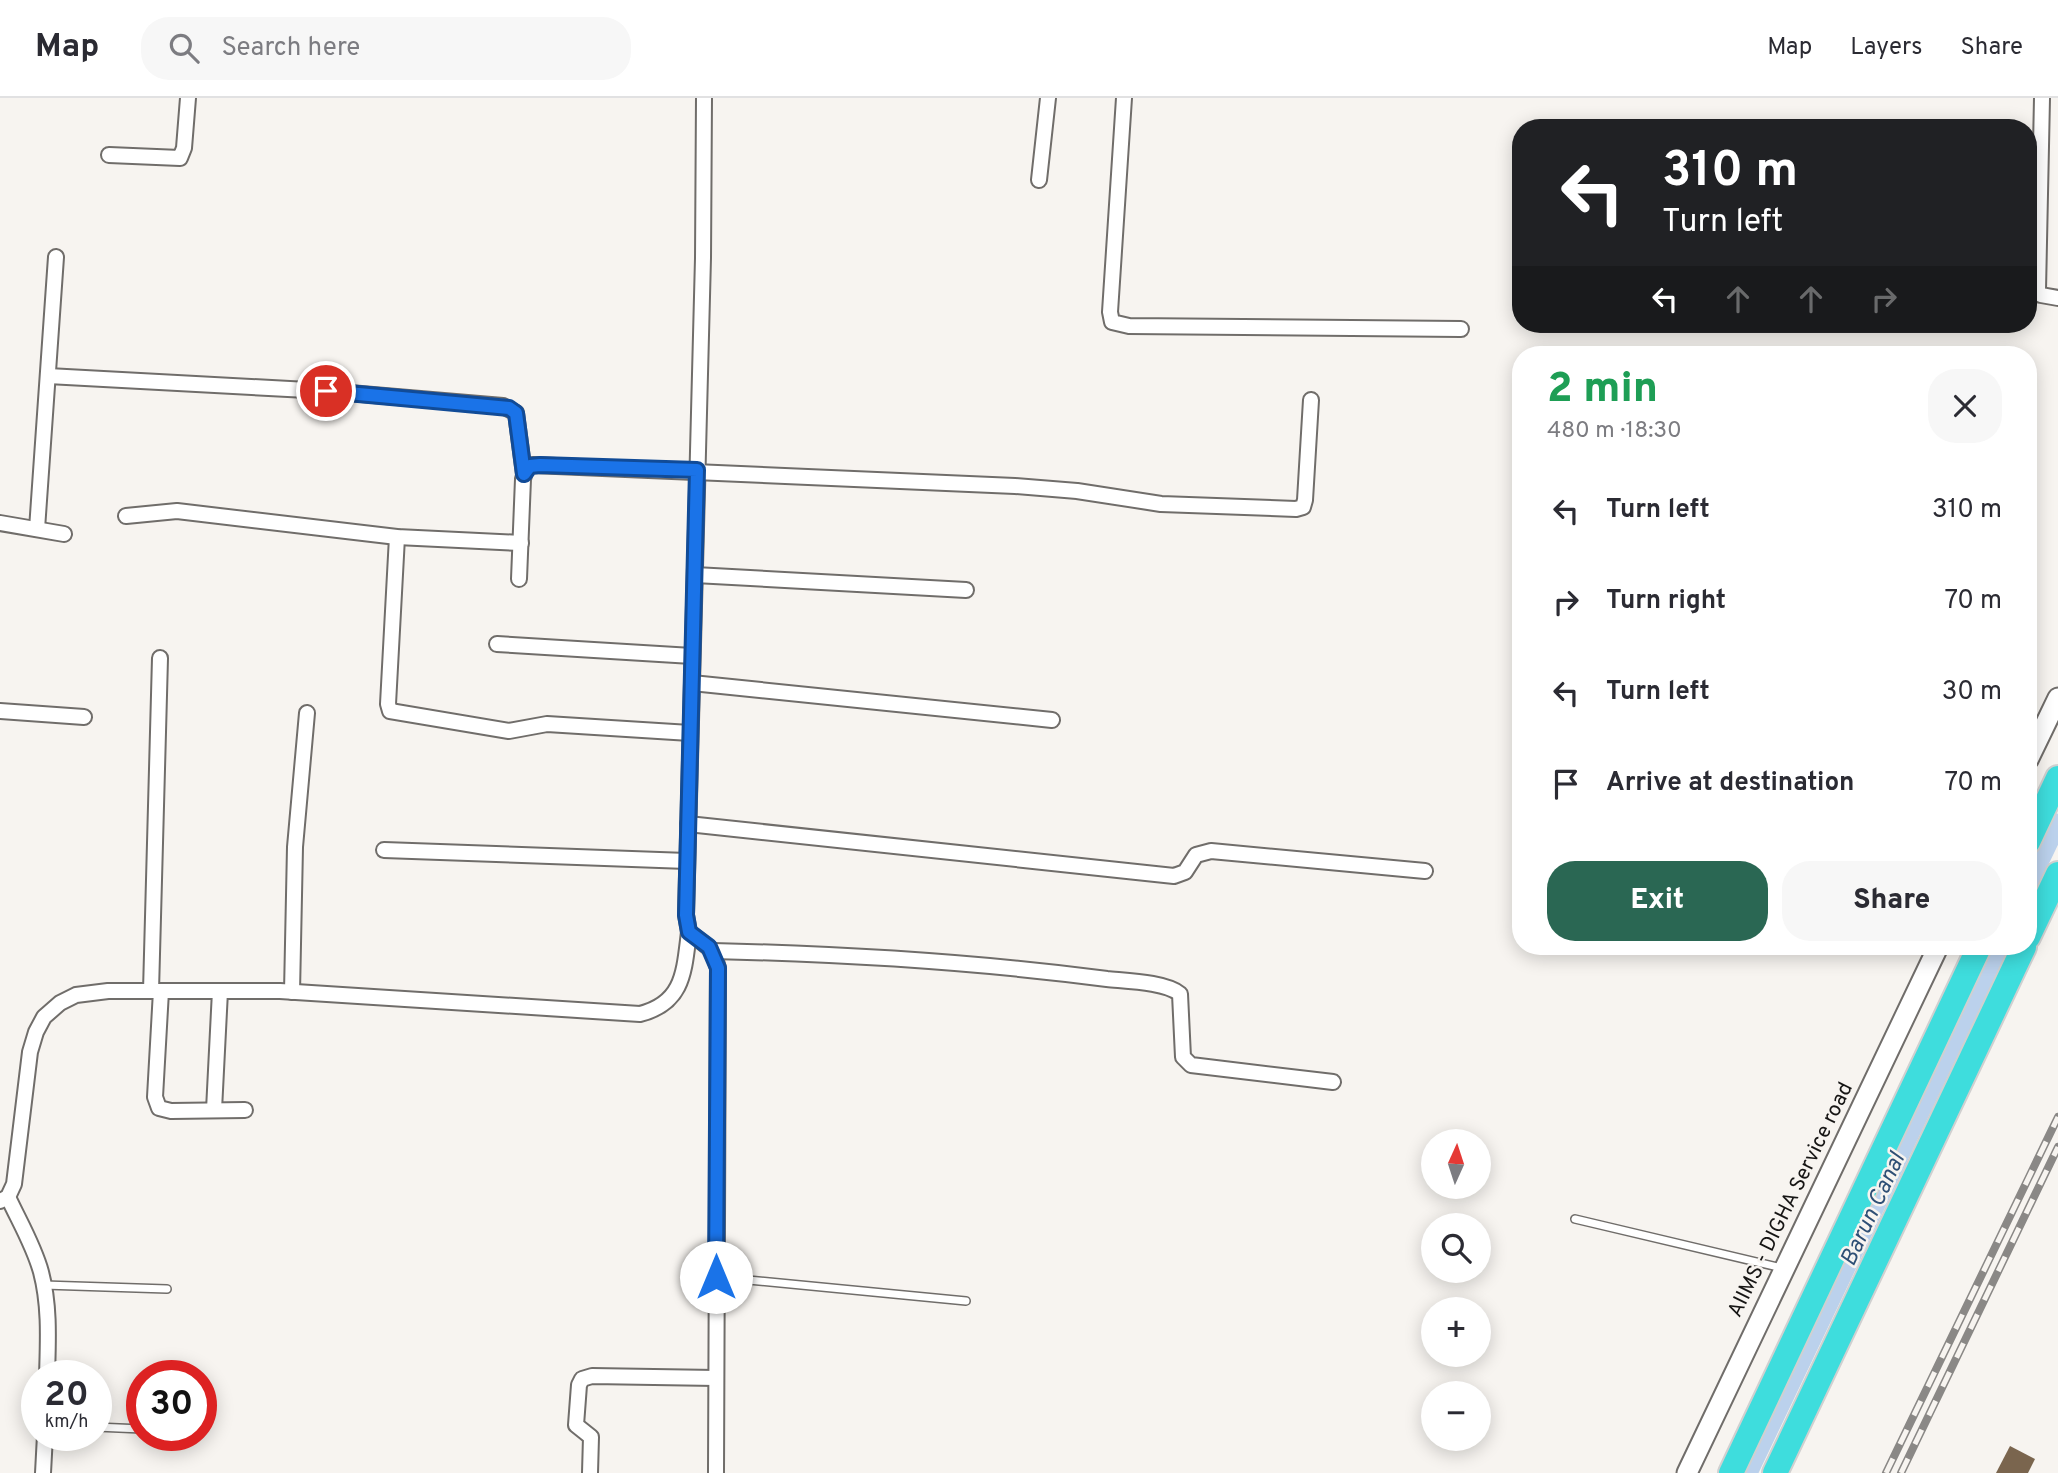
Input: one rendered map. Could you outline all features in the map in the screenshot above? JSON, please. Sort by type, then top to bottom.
[{"type":"highway","points":[[2037,823],[2058,778]]},
{"type":"highway","points":[[2037,918],[2058,874]]},
{"type":"highway","points":[[1731,1473],[1975,955]]},
{"type":"highway","points":[[1775,1473],[2020,955]]},
{"type":"main road","points":[[2037,741],[2058,698]]},
{"type":"main road","name":"AIIMS - DIGHA Service road","points":[[1687,1473],[1934,955]]},
{"type":"street","points":[[109,155],[180,158],[184,149],[188,98]]},
{"type":"street","points":[[47,1360],[48,1329],[40,1270],[4,1199],[14,1184],[30,1052],[44,1017],[60,1003],[76,995],[108,991],[292,992],[640,1014],[656,1010],[674,995],[684,969],[689,932],[686,915],[704,98]]},
{"type":"street","points":[[1039,180],[1048,98]]},
{"type":"street","points":[[1124,98],[1110,312],[1112,322],[1129,326],[1461,328]]},
{"type":"street","points":[[2042,98],[2038,290],[2041,295],[2058,298]]},
{"type":"street","points":[[37,529],[56,257]]},
{"type":"street","points":[[48,376],[326,391],[503,406],[516,413],[524,474],[519,579]]},
{"type":"street","points":[[524,474],[530,466],[540,465],[697,470],[1015,486],[1077,491],[1161,504],[1300,509],[1306,500],[1311,400]]},
{"type":"street","points":[[126,516],[177,511],[397,537],[521,543]]},
{"type":"street","points":[[0,523],[64,534]]},
{"type":"street","points":[[397,537],[388,704],[390,711],[509,731],[547,724],[690,733]]},
{"type":"street","points":[[695,575],[966,590]]},
{"type":"street","points":[[497,644],[692,656]]},
{"type":"street","points":[[160,658],[156,1104],[164,1110],[245,1110]]},
{"type":"street","points":[[692,683],[1052,719]]},
{"type":"street","points":[[0,711],[84,717]]},
{"type":"street","points":[[292,992],[295,847],[307,713]]},
{"type":"street","points":[[688,824],[1174,876],[1185,872],[1196,855],[1211,851],[1424,872]]},
{"type":"street","points":[[384,850],[687,862]]},
{"type":"street","points":[[689,932],[713,951],[718,968],[716,1473]]},
{"type":"street","points":[[713,951],[898,958],[1161,986],[1180,994],[1183,1057],[1191,1065],[1334,1082]]},
{"type":"street","points":[[214,1110],[220,991]]},
{"type":"street","points":[[590,1473],[591,1437],[576,1425],[582,1378],[716,1378]]},
{"type":"street","points":[[43,1473],[44,1451]]},
{"type":"lane","points":[[1575,1219],[1784,1268]]},
{"type":"lane","points":[[716,1277],[966,1301]]},
{"type":"lane","points":[[44,1285],[167,1289]]},
{"type":"building","points":[[2010,1446],[2035,1459],[2028,1473],[1996,1473]]},
{"type":"waterway","name":"Barun Canal","points":[[2037,866],[2058,823]]},
{"type":"waterway","name":"Barun Canal","points":[[1748,1473],[1995,955]]},
{"type":"railway","points":[[1886,1473],[2058,1117]]},
{"type":"railway","points":[[1901,1473],[2058,1147]]},
{"type":"route","points":[[326,391],[503,406],[514,410],[518,419],[524,474],[530,466],[540,465],[697,470],[686,915],[689,932],[713,951],[718,968],[716,1277]]}]
